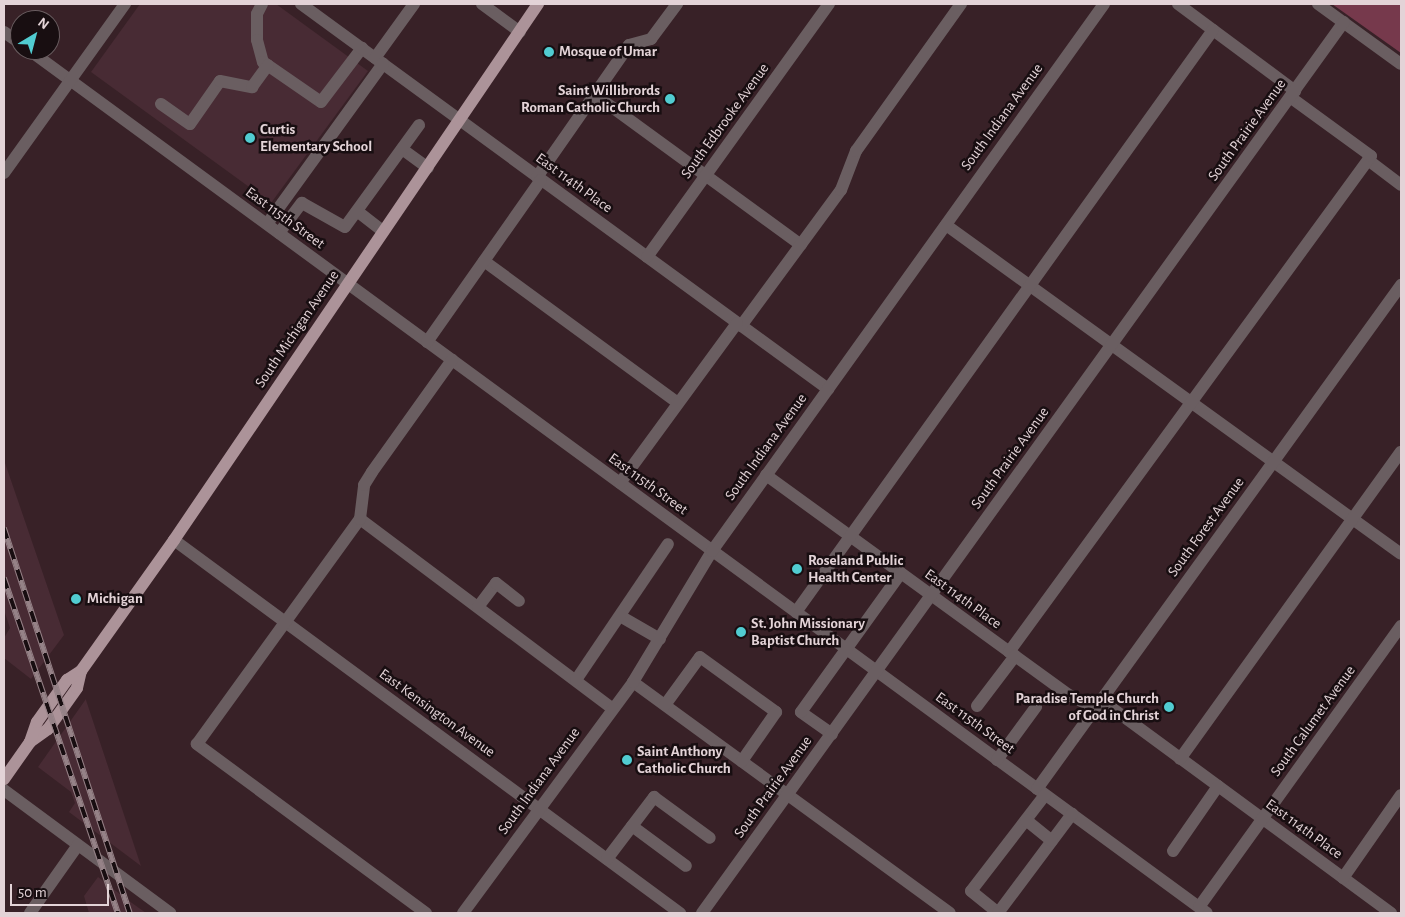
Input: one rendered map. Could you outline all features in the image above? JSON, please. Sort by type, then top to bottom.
[{"type":"main road","name":"South Michigan Avenue","points":[[4,779],[30,742],[52,722],[77,688],[81,671],[174,540],[347,283],[461,121],[538,4]]},
{"type":"street","points":[[4,173],[8,157],[70,80],[125,4]]},
{"type":"street","points":[[262,4],[257,14],[257,40],[268,65],[321,102],[362,48]]},
{"type":"street","points":[[266,224],[379,61],[414,4]]},
{"type":"street","points":[[427,342],[484,261],[594,94],[629,45],[651,39],[677,4]]},
{"type":"street","name":"South Edbrooke Avenue","points":[[647,257],[829,4]]},
{"type":"street","points":[[620,483],[678,403],[842,190],[856,151],[961,4]]},
{"type":"street","name":"South Indiana Avenue","points":[[463,913],[633,682],[712,551],[1104,4]]},
{"type":"street","points":[[977,706],[1190,402],[1371,156],[1178,4]]},
{"type":"street","points":[[1318,4],[1401,64]]},
{"type":"street","name":"East 114th Place","points":[[306,5],[379,61],[828,389]]},
{"type":"street","points":[[487,5],[520,32]]},
{"type":"street","name":"South Prairie Avenue","points":[[702,913],[1344,22]]},
{"type":"street","points":[[796,612],[1213,30]]},
{"type":"street","name":"East 115th Street","points":[[43,60],[1203,910]]},
{"type":"street","points":[[161,104],[190,124],[220,81],[252,87],[268,65]]},
{"type":"street","points":[[594,94],[801,245]]},
{"type":"street","points":[[279,233],[302,203],[345,227],[418,125]]},
{"type":"street","points":[[402,149],[428,168]]},
{"type":"street","points":[[1368,160],[1401,185]]},
{"type":"street","points":[[357,211],[383,231]]},
{"type":"street","points":[[946,224],[1401,554]]},
{"type":"street","points":[[484,261],[678,403]]},
{"type":"street","name":"South Forest Avenue","points":[[1052,841],[998,913],[971,891],[1026,820],[1041,792],[1099,704],[1401,285]]},
{"type":"street","points":[[426,913],[197,744],[360,519],[364,485],[452,360]]},
{"type":"street","points":[[1180,759],[1401,452]]},
{"type":"street","name":"East 114th Place","points":[[766,475],[1067,694],[1099,704],[1218,786],[1391,913]]},
{"type":"street","points":[[360,519],[613,708]]},
{"type":"street","name":"East Kensington Avenue","points":[[174,540],[680,913]]},
{"type":"street","points":[[576,680],[668,544]]},
{"type":"street","points":[[832,734],[801,712],[845,648],[901,573]]},
{"type":"street","points":[[478,607],[496,583],[519,601]]},
{"type":"street","points":[[620,616],[660,639]]},
{"type":"street","name":"South Calumet Avenue","points":[[1203,910],[1262,819],[1401,626]]},
{"type":"street","points":[[665,705],[700,657],[776,712],[742,761]]},
{"type":"street","points":[[633,682],[950,913]]},
{"type":"street","points":[[997,760],[1036,707]]},
{"type":"street","points":[[1173,851],[1218,786]]},
{"type":"street","points":[[4,790],[169,913]]},
{"type":"street","points":[[1343,878],[1401,795]]},
{"type":"street","points":[[607,859],[654,797],[710,838]]},
{"type":"street","points":[[1026,820],[1052,841],[1072,814]]},
{"type":"street","points":[[632,826],[686,866]]},
{"type":"street","points":[[30,913],[78,845]]},
{"type":"shaded area","name":"Curtis Elementary School","points":[[140,4],[276,4],[368,71],[271,203],[91,72]]},
{"type":"shaded area","points":[[1332,4],[1401,4],[1401,53]]},
{"type":"shaded area","points":[[4,460],[64,635],[31,679],[4,658],[4,638],[10,628],[4,610]]},
{"type":"shaded area","points":[[86,699],[141,866],[69,812],[75,803],[71,792],[38,767]]},
{"type":"shaded area","points":[[98,877],[146,913],[89,913],[84,896]]},
{"type":"railway","points":[[4,528],[130,913]]},
{"type":"railway","points":[[4,578],[118,913]]},
{"type":"place","name":"Mosque of Umar","points":[[549,52]]},
{"type":"place","name":"Saint Willibrords Roman Catholic Church","points":[[670,99]]},
{"type":"place","name":"Curtis Elementary School","points":[[250,138]]},
{"type":"place","name":"Roseland Public Health Center","points":[[797,569]]},
{"type":"place","name":"Michigan","points":[[76,599]]},
{"type":"place","name":"St. John Missionary Baptist Church","points":[[741,632]]},
{"type":"place","name":"Paradise Temple Church of God in Christ","points":[[1169,707]]},
{"type":"place","name":"Saint Anthony Catholic Church","points":[[627,760]]}]
